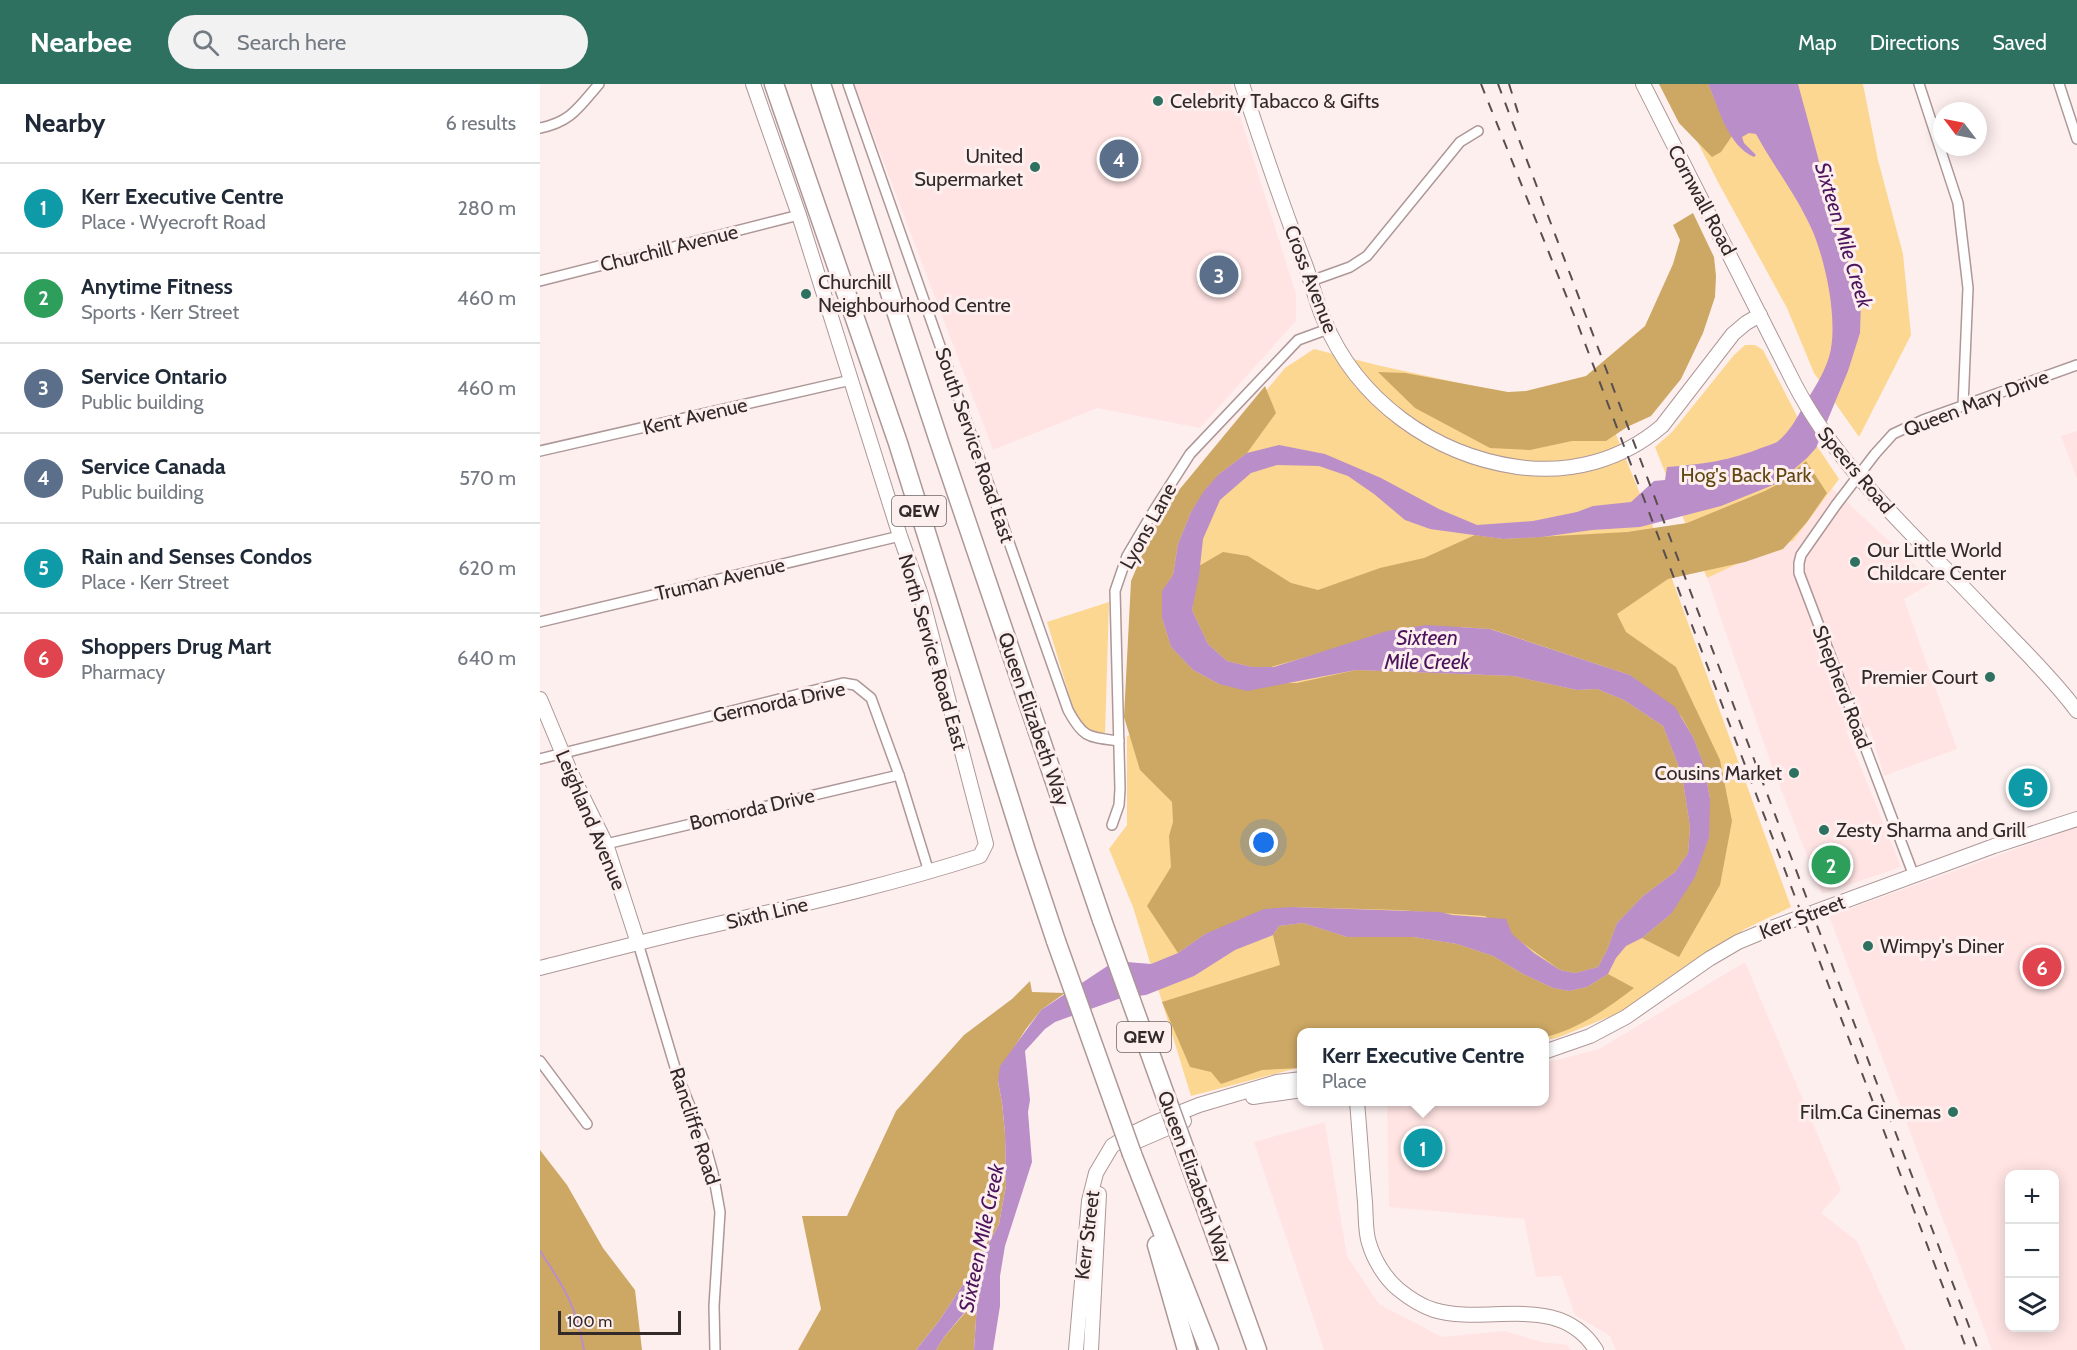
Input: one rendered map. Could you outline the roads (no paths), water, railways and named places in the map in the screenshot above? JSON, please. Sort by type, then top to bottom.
[{"type":"highway","name":"QEW","points":[[774,84],[898,443],[1022,840],[1056,941],[1132,1154],[1209,1350]]},
{"type":"highway","name":"Queen Elizabeth Way","points":[[821,84],[930,414],[1102,920],[1257,1350]]},
{"type":"highway","points":[[1132,1154],[1187,1350]]},
{"type":"highway","points":[[1209,1217],[1270,1350]]},
{"type":"street","points":[[540,128],[561,123],[599,84]]},
{"type":"street","name":"North Service Road East","points":[[753,84],[799,215],[900,536],[921,595],[986,844]]},
{"type":"street","name":"South Service Road East","points":[[848,84],[1068,710],[1079,730],[1094,738],[1119,741]]},
{"type":"street","name":"Cross Avenue","points":[[1242,84],[1284,211],[1328,329],[1346,361],[1380,401],[1402,420],[1451,450],[1480,459],[1525,468],[1558,468],[1600,461],[1632,447],[1670,418],[1741,326],[1760,315]]},
{"type":"street","name":"Cornwall Road","points":[[1643,84],[1760,315]]},
{"type":"street","points":[[1919,84],[1958,203],[1968,288],[1963,406]]},
{"type":"street","points":[[2059,84],[2077,140]]},
{"type":"street","points":[[1311,281],[1350,267],[1367,256],[1460,142],[1478,131]]},
{"type":"street","name":"Churchill Avenue","points":[[540,281],[799,215]]},
{"type":"street","name":"Speers Road","points":[[1760,315],[1804,402],[1845,461],[1890,513],[2064,693],[2077,711]]},
{"type":"street","name":"Lyons Lane","points":[[1112,825],[1119,805],[1115,591],[1127,556],[1190,454],[1298,340],[1328,329]]},
{"type":"street","name":"Queen Mary Drive","points":[[1836,505],[1893,434],[1923,420],[2077,365]]},
{"type":"street","name":"Kent Avenue","points":[[540,451],[851,380]]},
{"type":"street","name":"Shepherd Road","points":[[1836,505],[1801,555],[1799,568],[1801,580],[1914,876]]},
{"type":"street","name":"Truman Avenue","points":[[540,622],[900,536]]},
{"type":"street","name":"Germorda Drive","points":[[540,759],[843,683],[855,686],[871,698],[929,872]]},
{"type":"street","name":"Leighland Avenue","points":[[540,699],[606,844],[638,943]]},
{"type":"street","name":"Bomorda Drive","points":[[606,844],[898,775]]},
{"type":"street","name":"Kerr Street","points":[[1549,1051],[1590,1036],[1626,1017],[1709,959],[1738,942],[1914,876],[2077,819]]},
{"type":"street","name":"Sixth Line","points":[[540,968],[929,872],[980,856],[986,844]]},
{"type":"street","name":"Rancliffe Road","points":[[638,943],[678,1074],[704,1141],[717,1192],[720,1212],[714,1306],[715,1350]]},
{"type":"street","points":[[540,1061],[587,1125]]},
{"type":"street","name":"Kerr Street","points":[[1076,1350],[1089,1201],[1096,1173],[1112,1146],[1154,1123],[1199,1105],[1277,1082],[1297,1080]]},
{"type":"street","name":"Kerr Street","points":[[1091,1350],[1098,1199],[1101,1183],[1108,1167],[1119,1152],[1128,1145],[1211,1110],[1253,1098],[1297,1091]]},
{"type":"street","points":[[1357,1106],[1369,1243],[1381,1270],[1392,1284],[1409,1299],[1434,1310],[1464,1314],[1522,1313],[1546,1316],[1579,1331],[1596,1350]]},
{"type":"water","name":"Sixteen Mile Creek","points":[[1708,84],[1798,84],[1826,193],[1861,302],[1860,333],[1848,371],[1816,448],[1807,458],[1778,483],[1721,506],[1640,527],[1503,539],[1430,529],[1405,520],[1348,476],[1319,466],[1277,465],[1251,473],[1220,500],[1203,539],[1192,610],[1208,644],[1227,661],[1252,667],[1274,667],[1387,631],[1427,625],[1490,629],[1630,675],[1675,707],[1693,737],[1704,765],[1710,799],[1709,837],[1695,877],[1671,914],[1642,938],[1626,946],[1616,958],[1608,974],[1587,987],[1569,991],[1553,988],[1493,956],[1457,944],[1413,937],[1347,937],[1303,923],[1279,926],[1273,935],[1235,950],[1194,976],[1146,995],[1121,998],[1055,1022],[1045,1029],[1025,1051],[1030,1100],[1028,1112],[1032,1162],[1005,1246],[1000,1276],[1000,1306],[993,1350],[974,1350],[977,1304],[975,1300],[936,1350],[916,1350],[939,1321],[983,1254],[999,1224],[1006,1185],[1005,1133],[998,1081],[1000,1066],[1041,1010],[1115,961],[1151,964],[1178,953],[1205,934],[1264,909],[1292,907],[1440,912],[1506,919],[1512,934],[1534,953],[1560,970],[1575,973],[1598,967],[1617,923],[1643,896],[1675,872],[1688,853],[1690,827],[1682,775],[1663,726],[1624,700],[1597,689],[1577,690],[1513,676],[1356,670],[1247,691],[1219,684],[1193,670],[1171,647],[1162,618],[1162,591],[1173,575],[1178,544],[1191,512],[1204,491],[1219,474],[1247,453],[1279,445],[1325,454],[1381,478],[1439,509],[1477,525],[1533,521],[1577,512],[1593,506],[1631,502],[1654,481],[1665,480],[1667,467],[1722,460],[1777,442],[1792,425],[1815,388],[1829,357],[1833,328],[1830,294],[1818,245],[1793,194],[1756,134],[1749,133],[1742,137],[1744,143],[1756,155],[1754,157],[1737,144],[1730,135]]},
{"type":"waterway","points":[[540,1251],[573,1309],[584,1350]]},
{"type":"railway","points":[[1481,84],[1578,325],[1967,1350]]},
{"type":"railway","points":[[1498,84],[1978,1350]]},
{"type":"railway","points":[[1509,84],[1520,119]]},
{"type":"place","name":"Celebrity Tabacco & Gifts","points":[[1158,101]]},
{"type":"place","name":"Service Canada","points":[[1119,159]]},
{"type":"place","name":"United Supermarket","points":[[1035,167]]},
{"type":"place","name":"Service Ontario","points":[[1219,275]]},
{"type":"place","name":"Churchill Neighbourhood Centre","points":[[806,294]]},
{"type":"place","name":"Our Little World Childcare Center","points":[[1855,562]]},
{"type":"place","name":"Premier Court","points":[[1990,677]]},
{"type":"place","name":"Cousins Market","points":[[1794,773]]},
{"type":"place","name":"Rain and Senses Condos","points":[[2028,788]]},
{"type":"place","name":"Zesty Sharma and Grill","points":[[1824,830]]},
{"type":"place","name":"Anytime Fitness","points":[[1831,865]]},
{"type":"place","name":"Wimpy's Diner","points":[[1868,946]]},
{"type":"place","name":"Shoppers Drug Mart","points":[[2042,967]]},
{"type":"place","name":"Film.Ca Cinemas","points":[[1953,1112]]},
{"type":"place","name":"Kerr Executive Centre","points":[[1423,1148]]},
{"type":"park label","name":"Hog's Back Park","points":[[1746,475]]}]
